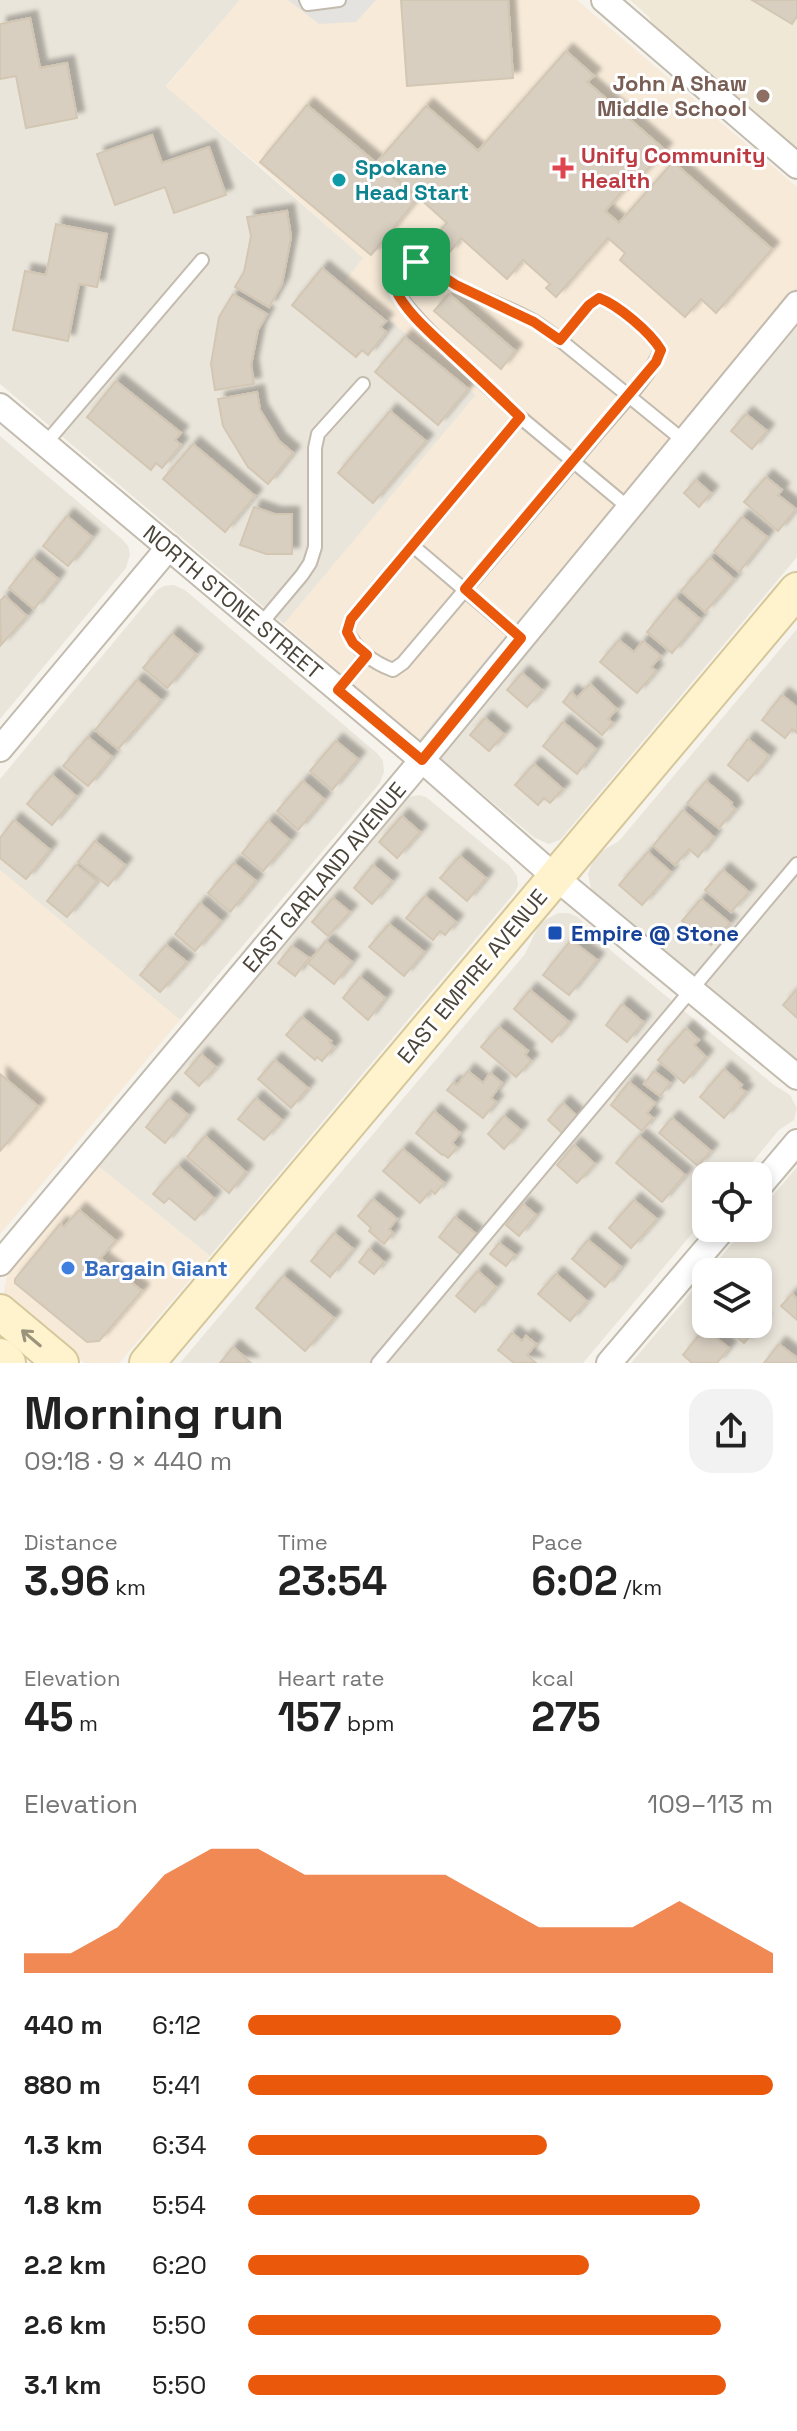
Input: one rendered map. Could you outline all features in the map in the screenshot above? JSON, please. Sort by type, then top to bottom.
[{"type":"street","points":[[604,0],[797,166]]},
{"type":"street","name":"EAST GARLAND AVENUE","points":[[0,1263],[422,760],[797,304]]},
{"type":"street","name":"NORTH STONE STREET","points":[[0,406],[422,760],[555,877],[797,1077]]},
{"type":"street","points":[[0,749],[169,547]]},
{"type":"street","name":"EAST EMPIRE AVENUE","points":[[147,1363],[797,590]]},
{"type":"street","points":[[772,1171],[797,1142]]},
{"type":"street","points":[[609,1363],[712,1242]]},
{"type":"street","points":[[0,1312],[61,1363]]},
{"type":"street","points":[[0,1356],[8,1363]]},
{"type":"lane","points":[[306,0],[308,4],[339,0]]},
{"type":"lane","points":[[45,444],[202,260]]},
{"type":"lane","points":[[629,508],[520,417],[423,325],[394,286],[398,268],[406,262],[416,262],[534,322],[684,441]]},
{"type":"lane","points":[[520,417],[351,619],[347,632],[353,643],[383,667],[393,670],[403,663],[656,362],[661,350],[655,340],[609,302],[599,298],[589,305],[560,340]]},
{"type":"lane","points":[[260,625],[310,563],[315,547],[315,448],[318,434],[363,384]]},
{"type":"lane","points":[[413,546],[521,638]]},
{"type":"lane","points":[[338,690],[367,655]]},
{"type":"lane","points":[[378,1363],[797,864]]},
{"type":"shaded area","points":[[0,0],[240,0],[166,86],[364,258],[345,281],[476,395],[284,624],[0,384]]},
{"type":"shaded area","points":[[240,0],[577,0],[797,187],[797,286],[418,740],[284,624],[476,395],[345,281],[363,258],[166,87]]},
{"type":"shaded area","points":[[288,0],[376,0],[356,22],[319,24]]},
{"type":"shaded area","name":"John A Shaw Middle School","points":[[630,0],[797,0],[797,154],[660,37],[649,17]]},
{"type":"shaded area","points":[[797,286],[797,557],[560,840],[549,844],[535,838],[418,740]]},
{"type":"shaded area","points":[[0,436],[122,539],[130,554],[126,568],[0,719]]},
{"type":"shaded area","points":[[174,585],[185,590],[378,754],[383,761],[384,772],[380,783],[180,1020],[0,870],[0,779],[157,590]]},
{"type":"shaded area","points":[[797,629],[797,1065],[617,910],[599,901],[591,889],[588,874],[597,854],[619,841]]},
{"type":"shaded area","points":[[409,797],[426,797],[510,866],[517,876],[515,892],[210,1256],[98,1166],[401,804]]},
{"type":"shaded area","points":[[0,870],[180,1020],[0,1234]]},
{"type":"shaded area","points":[[558,913],[578,917],[598,940],[790,1095],[797,1108],[794,1120],[779,1130],[753,1162],[692,1162],[692,1234],[583,1363],[180,1363],[525,954],[540,923]]},
{"type":"shaded area","points":[[98,1166],[210,1256],[119,1363],[84,1363],[4,1292],[7,1275]]},
{"type":"shaded area","points":[[797,1167],[797,1363],[631,1363],[692,1291],[692,1338],[772,1338],[772,1258],[720,1258],[733,1242],[772,1242],[772,1196]]},
{"type":"building","points":[[401,0],[508,0],[513,78],[407,86]]},
{"type":"building","points":[[752,0],[797,0],[797,16],[792,24]]},
{"type":"building","points":[[30,18],[40,68],[67,63],[77,118],[26,128],[16,76],[0,79],[0,24]]},
{"type":"building","points":[[566,51],[594,76],[587,82],[665,150],[605,211],[619,223],[673,162],[772,249],[716,313],[701,299],[685,317],[620,260],[625,253],[608,238],[556,297],[546,288],[550,284],[523,260],[507,279],[461,238],[449,253],[433,239],[447,223],[378,161],[426,106],[478,151]]},
{"type":"building","name":"Spokane Head Start","points":[[307,105],[418,198],[371,255],[260,162]]},
{"type":"building","points":[[152,135],[162,163],[209,147],[226,195],[174,213],[165,187],[115,205],[97,154]]},
{"type":"building","points":[[287,211],[291,237],[282,284],[269,307],[235,287],[244,272],[251,236],[247,217]]},
{"type":"building","points":[[56,224],[107,234],[97,287],[79,284],[68,341],[13,330],[25,271],[46,275]]},
{"type":"building","points":[[322,268],[386,321],[380,327],[386,332],[368,355],[362,350],[356,357],[292,305]]},
{"type":"building","points":[[233,294],[267,314],[258,330],[251,365],[254,384],[215,390],[211,364],[219,317]]},
{"type":"building","points":[[449,294],[515,351],[501,369],[434,311]]},
{"type":"building","points":[[405,337],[468,389],[438,425],[375,372]]},
{"type":"building","points":[[116,381],[181,433],[175,440],[181,445],[162,468],[156,463],[151,470],[87,417]]},
{"type":"building","points":[[257,392],[260,410],[279,441],[293,453],[268,484],[248,467],[223,426],[218,399]]},
{"type":"building","points":[[390,411],[426,441],[373,503],[338,473]]},
{"type":"building","points":[[746,414],[767,431],[752,449],[731,431]]},
{"type":"building","points":[[193,444],[255,496],[225,532],[163,479]]},
{"type":"building","points":[[766,477],[782,490],[778,495],[796,509],[778,531],[744,502]]},
{"type":"building","points":[[696,480],[711,493],[699,507],[684,493]]},
{"type":"building","points":[[254,507],[274,514],[292,514],[292,554],[266,554],[240,545]]},
{"type":"building","points":[[67,516],[92,537],[68,566],[43,546]]},
{"type":"building","points":[[742,517],[767,537],[739,572],[714,551]]},
{"type":"building","points":[[33,558],[58,579],[34,609],[9,588]]},
{"type":"building","points":[[710,558],[734,579],[705,612],[681,591]]},
{"type":"building","points":[[5,596],[27,616],[1,645],[0,601]]},
{"type":"building","points":[[675,598],[700,619],[672,653],[647,632]]},
{"type":"building","points":[[172,634],[196,654],[167,688],[143,668]]},
{"type":"building","points":[[619,640],[634,652],[643,641],[661,656],[651,667],[656,671],[637,693],[600,662]]},
{"type":"building","points":[[522,673],[542,690],[527,707],[507,690]]},
{"type":"building","points":[[137,680],[161,700],[118,749],[95,730]]},
{"type":"building","points":[[590,684],[617,709],[608,719],[613,723],[602,735],[563,702],[571,692],[577,698]]},
{"type":"building","points":[[782,695],[797,707],[797,733],[792,729],[785,738],[762,720]]},
{"type":"building","points":[[485,718],[504,734],[489,751],[470,735]]},
{"type":"building","points":[[563,722],[596,749],[577,774],[543,746]]},
{"type":"building","points":[[88,737],[112,757],[88,786],[63,766]]},
{"type":"building","points":[[748,739],[769,756],[748,781],[728,765]]},
{"type":"building","points":[[336,741],[358,759],[332,790],[310,771]]},
{"type":"building","points":[[534,764],[563,789],[550,803],[544,798],[538,805],[515,785]]},
{"type":"building","points":[[52,775],[76,796],[52,825],[27,804]]},
{"type":"building","points":[[303,781],[324,799],[298,830],[277,811]]},
{"type":"building","points":[[706,781],[735,809],[719,828],[687,803]]},
{"type":"building","points":[[683,810],[714,837],[698,857],[689,849],[675,865],[653,846]]},
{"type":"building","points":[[402,816],[420,832],[397,858],[379,842]]},
{"type":"building","points":[[14,820],[50,850],[26,879],[0,858],[0,838]]},
{"type":"building","points":[[268,821],[290,840],[263,871],[242,853]]},
{"type":"building","points":[[95,841],[125,865],[108,886],[78,862]]},
{"type":"building","points":[[648,852],[671,872],[642,905],[619,885]]},
{"type":"building","points":[[460,856],[486,878],[467,901],[440,878]]},
{"type":"building","points":[[234,863],[256,881],[230,912],[208,893]]},
{"type":"building","points":[[76,865],[97,881],[67,917],[47,901]]},
{"type":"building","points":[[373,865],[392,881],[372,904],[354,888]]},
{"type":"building","points":[[723,870],[749,892],[731,912],[705,890]]},
{"type":"building","points":[[425,896],[456,922],[445,935],[440,931],[433,940],[406,918]]},
{"type":"building","points":[[333,898],[350,912],[328,936],[312,922]]},
{"type":"building","points":[[701,899],[730,923],[711,945],[682,921]]},
{"type":"building","points":[[200,903],[221,921],[195,951],[175,934]]},
{"type":"building","points":[[389,924],[424,952],[404,976],[369,947]]},
{"type":"building","points":[[571,940],[597,960],[569,995],[543,975]]},
{"type":"building","points":[[326,941],[352,962],[334,984],[308,963]]},
{"type":"building","points":[[166,945],[187,962],[160,992],[140,975]]},
{"type":"building","points":[[292,946],[309,958],[295,976],[278,963]]},
{"type":"building","points":[[360,977],[385,998],[368,1020],[343,998]]},
{"type":"building","points":[[797,989],[797,1018],[783,1005]]},
{"type":"building","points":[[530,990],[569,1022],[552,1042],[514,1009]]},
{"type":"building","points":[[622,1004],[643,1022],[627,1042],[606,1025]]},
{"type":"building","points":[[302,1017],[334,1047],[322,1061],[317,1057],[315,1060],[286,1035]]},
{"type":"building","points":[[499,1027],[528,1051],[525,1055],[531,1061],[516,1077],[481,1047]]},
{"type":"building","points":[[686,1028],[699,1040],[694,1045],[706,1057],[684,1083],[658,1060]]},
{"type":"building","points":[[201,1054],[216,1067],[199,1086],[185,1073]]},
{"type":"building","points":[[275,1060],[308,1088],[291,1108],[258,1079]]},
{"type":"building","points":[[724,1069],[746,1092],[724,1118],[700,1097]]},
{"type":"building","points":[[468,1071],[483,1083],[490,1073],[502,1083],[491,1098],[496,1102],[483,1118],[447,1090],[453,1083],[457,1085]]},
{"type":"building","points":[[654,1071],[670,1083],[660,1096],[644,1084]]},
{"type":"building","points":[[0,1074],[38,1106],[0,1151]]},
{"type":"building","points":[[629,1082],[655,1103],[647,1113],[653,1118],[642,1131],[611,1105]]},
{"type":"building","points":[[256,1098],[282,1120],[264,1140],[238,1119]]},
{"type":"building","points":[[169,1099],[188,1115],[165,1143],[146,1127]]},
{"type":"building","points":[[563,1103],[577,1116],[562,1133],[548,1120]]},
{"type":"building","points":[[434,1111],[460,1133],[452,1143],[457,1148],[448,1158],[416,1133]]},
{"type":"building","points":[[504,1116],[521,1130],[504,1149],[488,1134]]},
{"type":"building","points":[[672,1118],[711,1151],[701,1162],[693,1162],[659,1133]]},
{"type":"building","points":[[205,1136],[246,1172],[229,1193],[187,1157]]},
{"type":"building","points":[[639,1136],[685,1175],[662,1202],[616,1163]]},
{"type":"building","points":[[574,1145],[595,1164],[577,1183],[557,1165]]},
{"type":"building","points":[[403,1149],[444,1183],[435,1194],[431,1190],[420,1203],[383,1171]]},
{"type":"building","points":[[178,1166],[214,1198],[195,1220],[169,1198],[164,1203],[153,1194]]},
{"type":"building","points":[[373,1199],[397,1219],[389,1229],[393,1233],[384,1244],[358,1216]]},
{"type":"building","points":[[634,1200],[657,1219],[631,1248],[609,1228]]},
{"type":"building","points":[[523,1204],[536,1215],[519,1236],[506,1225]]},
{"type":"building","name":"Bargain Giant","points":[[79,1210],[116,1241],[100,1258],[142,1291],[99,1341],[87,1342],[15,1283],[15,1279],[60,1224],[64,1227]]},
{"type":"building","points":[[455,1217],[476,1234],[460,1254],[439,1237]]},
{"type":"building","points":[[334,1233],[353,1249],[330,1277],[311,1261]]},
{"type":"building","points":[[588,1240],[621,1267],[605,1287],[572,1259]]},
{"type":"building","points":[[499,1243],[515,1255],[506,1266],[490,1254]]},
{"type":"building","points":[[369,1249],[384,1262],[374,1274],[359,1262]]},
{"type":"building","points":[[478,1271],[496,1287],[475,1312],[456,1296]]},
{"type":"building","points":[[556,1274],[587,1301],[570,1321],[538,1294]]},
{"type":"building","points":[[283,1276],[334,1318],[305,1351],[256,1308]]},
{"type":"building","points":[[792,1294],[797,1299],[797,1320],[781,1306]]},
{"type":"building","points":[[512,1333],[522,1341],[526,1336],[536,1344],[527,1355],[536,1363],[514,1363],[498,1350]]},
{"type":"building","points":[[697,1338],[716,1338],[729,1348],[717,1363],[692,1363],[683,1355]]},
{"type":"building","points":[[779,1344],[797,1358],[797,1363],[764,1363]]},
{"type":"building","points":[[233,1347],[251,1363],[220,1363]]},
{"type":"place","name":"John A Shaw Middle School","points":[[763,96]]},
{"type":"place","name":"Unify Community Health","points":[[563,168]]},
{"type":"place","name":"Spokane Head Start","points":[[339,180]]},
{"type":"place","name":"Empire @ Stone","points":[[555,933]]},
{"type":"place","name":"Bargain Giant","points":[[68,1268]]},
{"type":"route","points":[[406,262],[416,262],[534,322],[560,340],[589,305],[599,298],[609,302],[655,340],[661,350],[656,362],[465,589],[521,638],[422,760],[338,690],[367,655],[353,643],[347,632],[351,619],[520,417],[423,325],[400,296],[394,286],[394,276],[406,262]]}]
